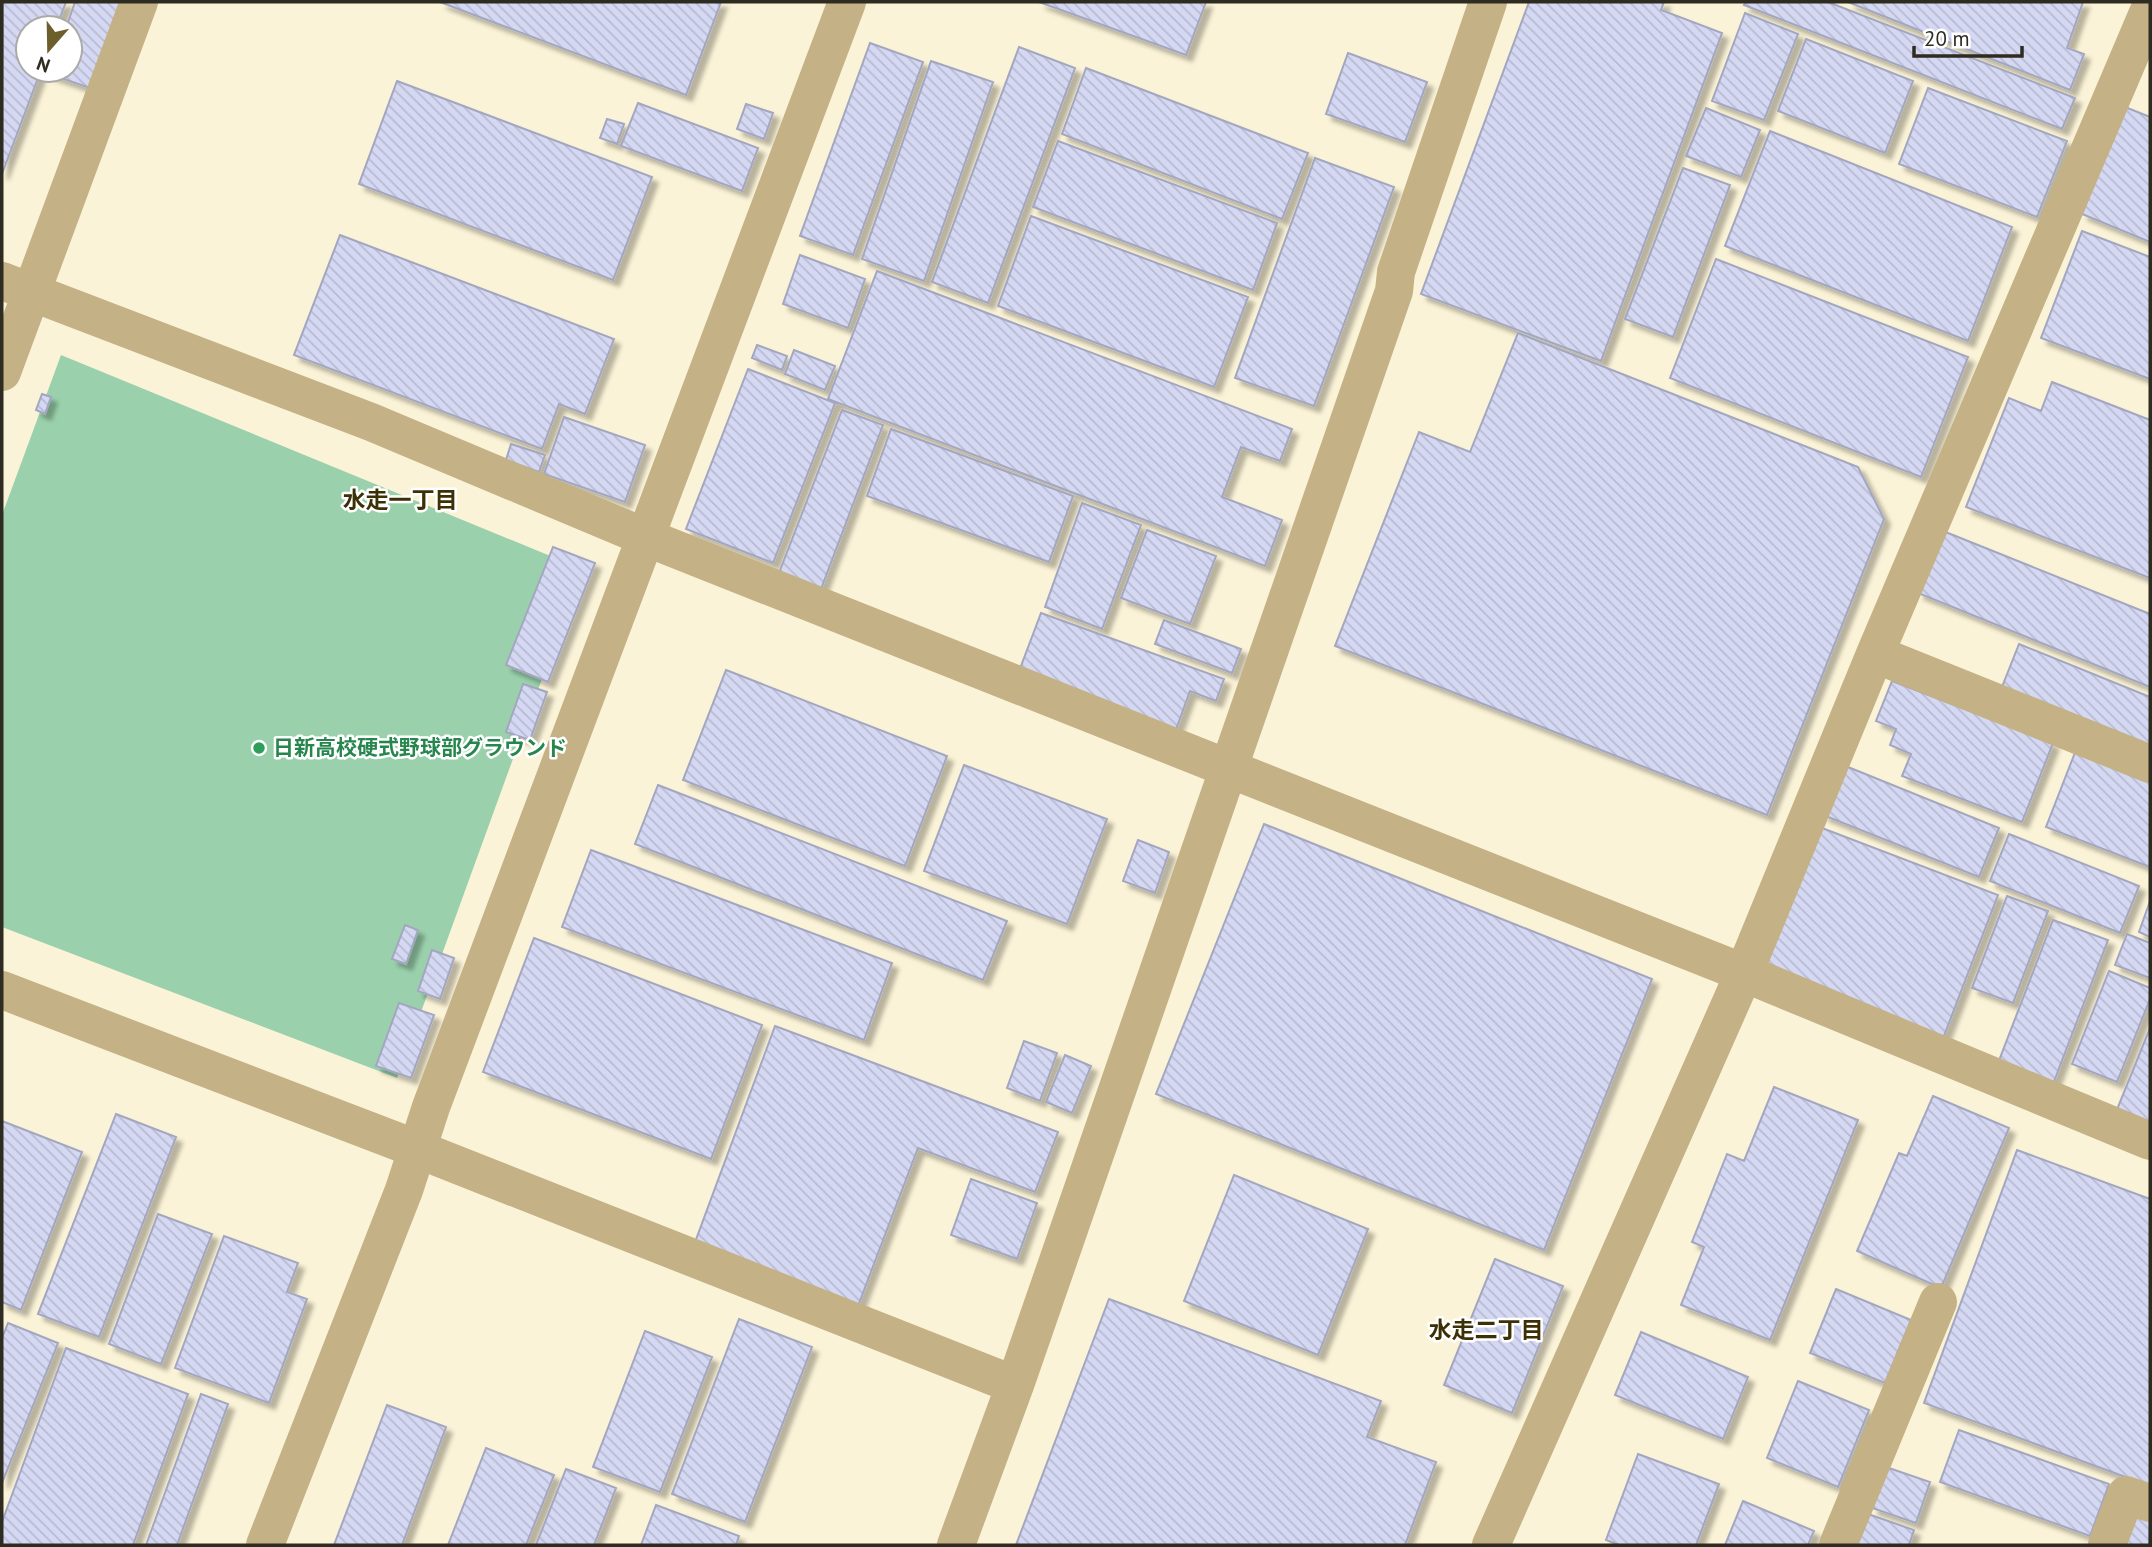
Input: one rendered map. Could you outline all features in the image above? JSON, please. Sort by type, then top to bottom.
[{"type":"street","points":[[2,372],[17,287],[139,2]]},
{"type":"street","points":[[265,1545],[417,1149],[847,2]]},
{"type":"street","points":[[956,1545],[1015,1385],[1230,771],[1394,291],[1396,272],[1488,2]]},
{"type":"street","points":[[1491,1545],[1744,973],[2146,10]]},
{"type":"street","points":[[17,287],[371,422],[645,537],[1744,973],[2150,1142]]},
{"type":"street","points":[[1875,654],[2150,764]]},
{"type":"street","points":[[2,990],[417,1149],[1015,1385]]},
{"type":"street","points":[[1838,1545],[1938,1302]]},
{"type":"street","points":[[2107,1545],[2126,1495],[2150,1503]]},
{"type":"green space","name":"日新高校硬式野球部グラウンド","points":[[61,355],[582,569],[397,1078],[2,927],[2,515]]},
{"type":"building","points":[[3,2],[66,2],[61,14],[14,14],[14,84],[36,84],[2,174]]},
{"type":"building","points":[[75,2],[121,2],[90,88],[78,84],[84,84],[84,14],[71,14]]},
{"type":"building","points":[[440,2],[721,2],[686,95]]},
{"type":"building","points":[[1039,2],[1206,2],[1186,55]]},
{"type":"building","points":[[1529,2],[1664,2],[1661,10],[1722,33],[1601,361],[1421,294]]},
{"type":"building","points":[[1746,2],[1828,2],[2075,98],[2062,129],[1744,5]]},
{"type":"building","points":[[1848,2],[2083,2],[2067,48],[2084,54],[2070,90]]},
{"type":"building","points":[[1745,13],[1798,34],[1764,120],[1712,101]]},
{"type":"building","points":[[1806,39],[1913,81],[1885,153],[1778,111]]},
{"type":"building","points":[[870,43],[923,62],[853,255],[800,236]]},
{"type":"building","points":[[1019,47],[1075,68],[988,303],[932,282]]},
{"type":"building","points":[[1348,53],[1427,82],[1405,142],[1326,114]]},
{"type":"building","points":[[931,61],[993,82],[924,281],[862,259]]},
{"type":"building","points":[[1086,68],[1308,153],[1282,219],[1062,134]]},
{"type":"building","points":[[397,81],[652,177],[613,280],[359,184]]},
{"type":"building","points":[[1928,88],[2067,141],[2037,217],[1899,164]]},
{"type":"building","points":[[638,103],[758,148],[742,191],[621,146]]},
{"type":"building","points":[[746,104],[773,113],[764,139],[737,129]]},
{"type":"building","points":[[2125,107],[2150,117],[2150,242],[2082,214]]},
{"type":"building","points":[[1706,108],[1760,130],[1741,177],[1686,156]]},
{"type":"building","points":[[607,119],[624,124],[617,144],[600,138]]},
{"type":"building","points":[[1770,131],[2012,227],[1968,341],[1725,246]]},
{"type":"building","points":[[1058,141],[1277,223],[1253,290],[1033,207]]},
{"type":"building","points":[[1315,158],[1394,187],[1314,406],[1235,378]]},
{"type":"building","points":[[1683,168],[1730,185],[1673,337],[1625,319]]},
{"type":"building","points":[[1031,216],[1248,297],[1214,387],[998,306]]},
{"type":"building","points":[[2082,231],[2150,257],[2150,379],[2041,338]]},
{"type":"building","points":[[340,235],[614,339],[585,414],[559,404],[542,449],[294,355]]},
{"type":"building","points":[[800,255],[865,279],[848,328],[783,304]]},
{"type":"building","points":[[1716,259],[1968,357],[1921,477],[1670,378]]},
{"type":"building","points":[[877,271],[1292,429],[1280,461],[1241,447],[1222,497],[1282,520],[1265,566],[828,399]]},
{"type":"building","points":[[1518,333],[1858,467],[1884,519],[1767,815],[1335,646],[1419,432],[1470,452]]},
{"type":"building","points":[[757,345],[787,356],[782,370],[752,358]]},
{"type":"building","points":[[794,350],[835,366],[825,390],[785,374]]},
{"type":"building","points":[[748,369],[835,403],[773,563],[686,529]]},
{"type":"building","points":[[2052,382],[2150,420],[2150,578],[1966,507],[2009,398],[2041,411]]},
{"type":"building","points":[[42,394],[51,397],[45,414],[36,410]]},
{"type":"building","points":[[842,410],[883,425],[821,589],[779,573]]},
{"type":"building","points":[[564,417],[645,445],[625,502],[544,474]]},
{"type":"building","points":[[891,429],[1073,496],[1049,562],[867,496]]},
{"type":"building","points":[[511,444],[545,455],[539,472],[506,460]]},
{"type":"building","points":[[1082,503],[1141,525],[1102,629],[1045,607]]},
{"type":"building","points":[[1147,530],[1216,556],[1190,624],[1121,598]]},
{"type":"building","points":[[1943,531],[2150,614],[2150,687],[1918,593]]},
{"type":"building","points":[[553,547],[595,563],[548,682],[506,665]]},
{"type":"building","points":[[1041,613],[1224,679],[1216,701],[1190,691],[1175,732],[1018,674]]},
{"type":"building","points":[[1164,620],[1241,649],[1232,673],[1155,644]]},
{"type":"building","points":[[2019,644],[2150,697],[2150,752],[2000,692]]},
{"type":"building","points":[[726,670],[947,756],[905,866],[683,780]]},
{"type":"building","points":[[1892,681],[2053,743],[2022,822],[1902,776],[1911,754],[1890,745],[1896,729],[1876,721]]},
{"type":"building","points":[[523,684],[547,692],[530,740],[506,732]]},
{"type":"building","points":[[2076,750],[2150,779],[2150,867],[2046,827]]},
{"type":"building","points":[[964,765],[1107,819],[1067,924],[924,871]]},
{"type":"building","points":[[1843,765],[1999,828],[1979,877],[1823,815]]},
{"type":"building","points":[[658,785],[1007,921],[983,980],[635,844]]},
{"type":"building","points":[[1264,824],[1652,979],[1544,1250],[1156,1094]]},
{"type":"building","points":[[1814,825],[1998,895],[1942,1041],[1758,970]]},
{"type":"building","points":[[2009,834],[2139,886],[2120,933],[1990,881]]},
{"type":"building","points":[[1138,840],[1169,852],[1155,893],[1123,881]]},
{"type":"building","points":[[591,850],[892,963],[864,1040],[562,927]]},
{"type":"building","points":[[2007,896],[2048,911],[2013,1003],[1972,988]]},
{"type":"building","points":[[2150,901],[2150,937],[2139,932]]},
{"type":"building","points":[[2053,920],[2108,940],[2050,1092],[1995,1071]]},
{"type":"building","points":[[405,925],[418,930],[406,964],[392,959]]},
{"type":"building","points":[[2127,934],[2150,943],[2150,978],[2115,965]]},
{"type":"building","points":[[534,938],[762,1025],[711,1159],[483,1072]]},
{"type":"building","points":[[432,950],[454,958],[440,999],[418,991]]},
{"type":"building","points":[[2109,971],[2150,988],[2150,999],[2117,1082],[2072,1064]]},
{"type":"building","points":[[399,1003],[434,1015],[411,1078],[376,1066]]},
{"type":"building","points":[[775,1026],[1058,1132],[1035,1192],[918,1148],[858,1306],[694,1245]]},
{"type":"building","points":[[2150,1028],[2150,1125],[2116,1112]]},
{"type":"building","points":[[1024,1041],[1057,1053],[1040,1101],[1007,1088]]},
{"type":"building","points":[[1065,1055],[1091,1066],[1072,1113],[1046,1102]]},
{"type":"building","points":[[1774,1087],[1858,1120],[1770,1340],[1681,1305],[1704,1247],[1692,1242],[1727,1154],[1744,1161]]},
{"type":"building","points":[[1933,1096],[2009,1128],[1941,1288],[1857,1251],[1899,1153],[1907,1156]]},
{"type":"building","points":[[116,1114],[176,1137],[99,1337],[38,1314]]},
{"type":"building","points":[[2,1121],[82,1152],[21,1310],[2,1302]]},
{"type":"building","points":[[2017,1150],[2150,1199],[2150,1486],[1924,1403]]},
{"type":"building","points":[[1234,1175],[1368,1229],[1318,1355],[1184,1301]]},
{"type":"building","points":[[971,1179],[1037,1203],[1017,1259],[951,1235]]},
{"type":"building","points":[[158,1214],[212,1234],[161,1364],[109,1344]]},
{"type":"building","points":[[224,1236],[298,1263],[287,1292],[307,1299],[269,1403],[175,1368]]},
{"type":"building","points":[[1495,1259],[1563,1286],[1512,1413],[1444,1385]]},
{"type":"building","points":[[1836,1289],[1911,1320],[1885,1383],[1810,1353]]},
{"type":"building","points":[[1109,1299],[1381,1401],[1367,1437],[1436,1462],[1405,1545],[1016,1545]]},
{"type":"building","points":[[739,1319],[812,1347],[745,1522],[672,1494]]},
{"type":"building","points":[[8,1323],[58,1343],[2,1483],[2,1338]]},
{"type":"building","points":[[645,1331],[712,1357],[660,1492],[593,1467]]},
{"type":"building","points":[[1641,1332],[1748,1377],[1723,1439],[1615,1395]]},
{"type":"building","points":[[66,1348],[188,1394],[133,1545],[2,1545],[2,1522]]},
{"type":"building","points":[[1798,1381],[1869,1410],[1838,1487],[1767,1458]]},
{"type":"building","points":[[201,1394],[228,1404],[177,1545],[146,1545]]},
{"type":"building","points":[[387,1405],[446,1427],[402,1545],[334,1545]]},
{"type":"building","points":[[1959,1430],[2109,1484],[2090,1536],[1940,1482]]},
{"type":"building","points":[[486,1448],[554,1475],[526,1545],[448,1545]]},
{"type":"building","points":[[1638,1454],[1719,1484],[1696,1545],[1619,1545],[1606,1540]]},
{"type":"building","points":[[1886,1467],[1930,1482],[1916,1523],[1872,1508]]},
{"type":"building","points":[[566,1469],[616,1488],[594,1545],[536,1545]]},
{"type":"building","points":[[1743,1501],[1814,1531],[1808,1545],[1725,1545]]},
{"type":"building","points":[[656,1505],[739,1536],[736,1545],[641,1545]]},
{"type":"building","points":[[2134,1511],[2150,1516],[2149,1545],[2122,1545]]},
{"type":"building","points":[[1868,1514],[1914,1530],[1909,1545],[1857,1545]]},
{"type":"place","name":"日新高校硬式野球部グラウンド","points":[[259,748]]},
{"type":"district","name":"水走一丁目","points":[[400,500]]},
{"type":"district","name":"水走二丁目","points":[[1486,1330]]}]
